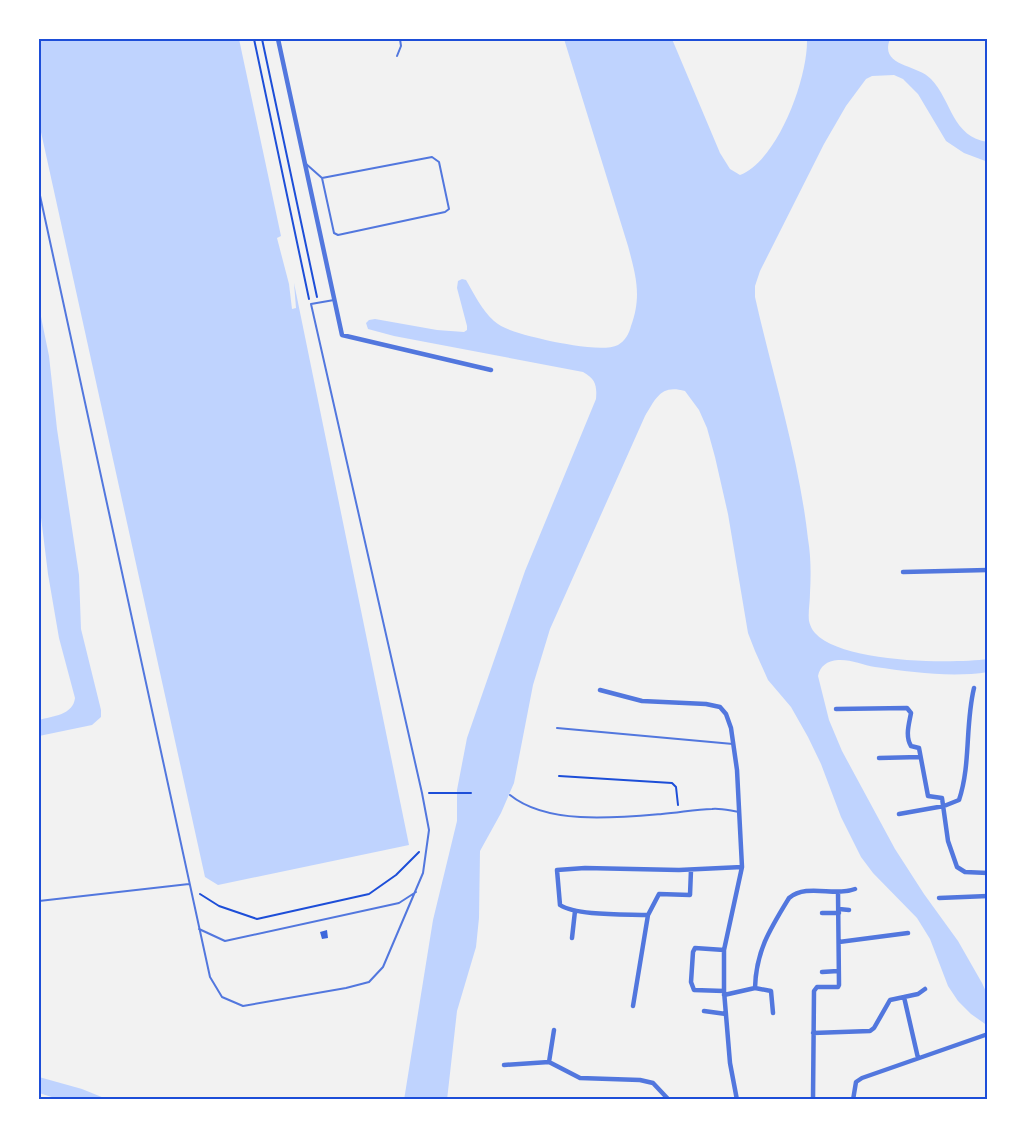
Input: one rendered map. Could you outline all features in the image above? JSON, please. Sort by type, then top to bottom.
[{"type":"street","points":[[278,39],[342,335],[491,370]]},
{"type":"street","points":[[903,572],[988,570]]},
{"type":"street","points":[[899,814],[944,806],[959,800],[966,777],[968,724],[974,688]]},
{"type":"street","points":[[600,690],[642,701],[706,704],[720,707],[726,714],[731,728],[740,812],[742,867],[724,950],[724,993],[730,1063],[737,1100]]},
{"type":"street","points":[[836,709],[907,708],[911,713],[908,742],[911,746],[919,748],[928,796],[941,797],[948,841],[957,867],[965,872],[988,873]]},
{"type":"street","points":[[879,758],[920,757]]},
{"type":"street","points":[[648,915],[575,910],[560,905],[557,870],[559,868],[691,870],[742,867]]},
{"type":"street","points":[[633,1006],[648,915],[659,894],[690,895],[691,870]]},
{"type":"street","points":[[755,988],[756,970],[763,944],[789,898],[801,891],[855,890]]},
{"type":"street","points":[[813,1100],[814,991],[817,987],[838,987],[838,892]]},
{"type":"street","points":[[939,898],[988,896]]},
{"type":"street","points":[[572,938],[575,910]]},
{"type":"street","points":[[822,913],[849,910]]},
{"type":"street","points":[[839,942],[908,933]]},
{"type":"street","points":[[724,950],[695,948],[692,982],[694,990],[724,993],[755,988],[771,991],[773,1013]]},
{"type":"street","points":[[822,972],[838,971]]},
{"type":"street","points":[[813,1033],[870,1031],[890,1000],[918,994],[926,989]]},
{"type":"street","points":[[904,997],[918,1058]]},
{"type":"street","points":[[704,1011],[726,1014]]},
{"type":"street","points":[[549,1062],[554,1030]]},
{"type":"street","points":[[853,1100],[856,1082],[862,1078],[988,1034]]},
{"type":"street","points":[[504,1065],[549,1062],[580,1078],[640,1080],[653,1083],[669,1100]]},
{"type":"lane","points":[[397,56],[401,46],[400,39]]},
{"type":"lane","points":[[304,162],[322,178],[334,233],[338,235],[445,212],[449,209],[439,162],[432,158],[322,178]]},
{"type":"lane","points":[[39,191],[210,977],[222,997],[243,1006],[369,982],[383,967],[416,892],[423,873],[428,844],[429,830],[422,793],[311,304],[334,300]]},
{"type":"lane","points":[[557,728],[734,744]]},
{"type":"lane","points":[[510,795],[516,800],[552,815],[601,817],[664,814],[715,808],[740,812]]},
{"type":"lane","points":[[39,902],[190,886]]},
{"type":"lane","points":[[199,928],[225,941],[399,903],[416,892]]},
{"type":"path","points":[[254,39],[311,304]]},
{"type":"path","points":[[262,39],[319,303]]},
{"type":"path","points":[[559,776],[672,783],[676,787],[678,811]]},
{"type":"path","points":[[422,793],[471,793]]},
{"type":"path","points":[[190,886],[219,906],[257,919],[369,894],[396,875],[428,844]]},
{"type":"water","points":[[39,39],[239,39],[281,236],[277,238],[289,284],[292,309],[296,308],[294,283],[409,845],[218,885],[205,877],[39,123]]},
{"type":"water","points":[[564,39],[672,39],[720,153],[730,169],[740,175],[754,166],[767,153],[788,116],[802,75],[807,39],[890,39],[888,48],[894,60],[931,79],[960,126],[976,139],[988,142],[988,162],[964,153],[946,141],[918,94],[903,79],[894,75],[872,76],[866,79],[846,106],[824,144],[760,271],[755,286],[755,297],[792,447],[804,508],[811,580],[809,621],[813,630],[829,643],[872,656],[924,661],[988,659],[988,672],[974,674],[931,674],[838,660],[820,669],[818,676],[829,720],[842,751],[895,849],[958,941],[982,983],[988,996],[988,1026],[958,1001],[948,986],[930,939],[917,918],[873,873],[861,857],[841,817],[808,737],[791,707],[768,680],[748,633],[728,514],[707,428],[699,410],[685,391],[670,389],[660,394],[645,416],[550,629],[533,685],[514,783],[480,851],[476,947],[457,1011],[447,1100],[404,1100],[433,920],[457,821],[457,790],[467,738],[525,571],[596,399],[596,390],[593,380],[583,372],[394,336],[368,329],[366,323],[375,319],[437,330],[464,332],[467,326],[457,288],[458,281],[462,279],[466,280],[490,317],[499,325],[513,331],[550,341],[595,348],[618,345],[626,337],[634,315],[637,286],[628,246]]},
{"type":"water","points":[[39,307],[49,356],[57,429],[79,575],[81,629],[101,717],[92,725],[39,736],[39,720],[66,711],[75,698],[59,638],[39,501]]},
{"type":"water","points":[[39,1077],[82,1089],[109,1100],[61,1100],[39,1093]]},
{"type":"building","points":[[327,930],[328,938],[322,939],[320,932]]}]
